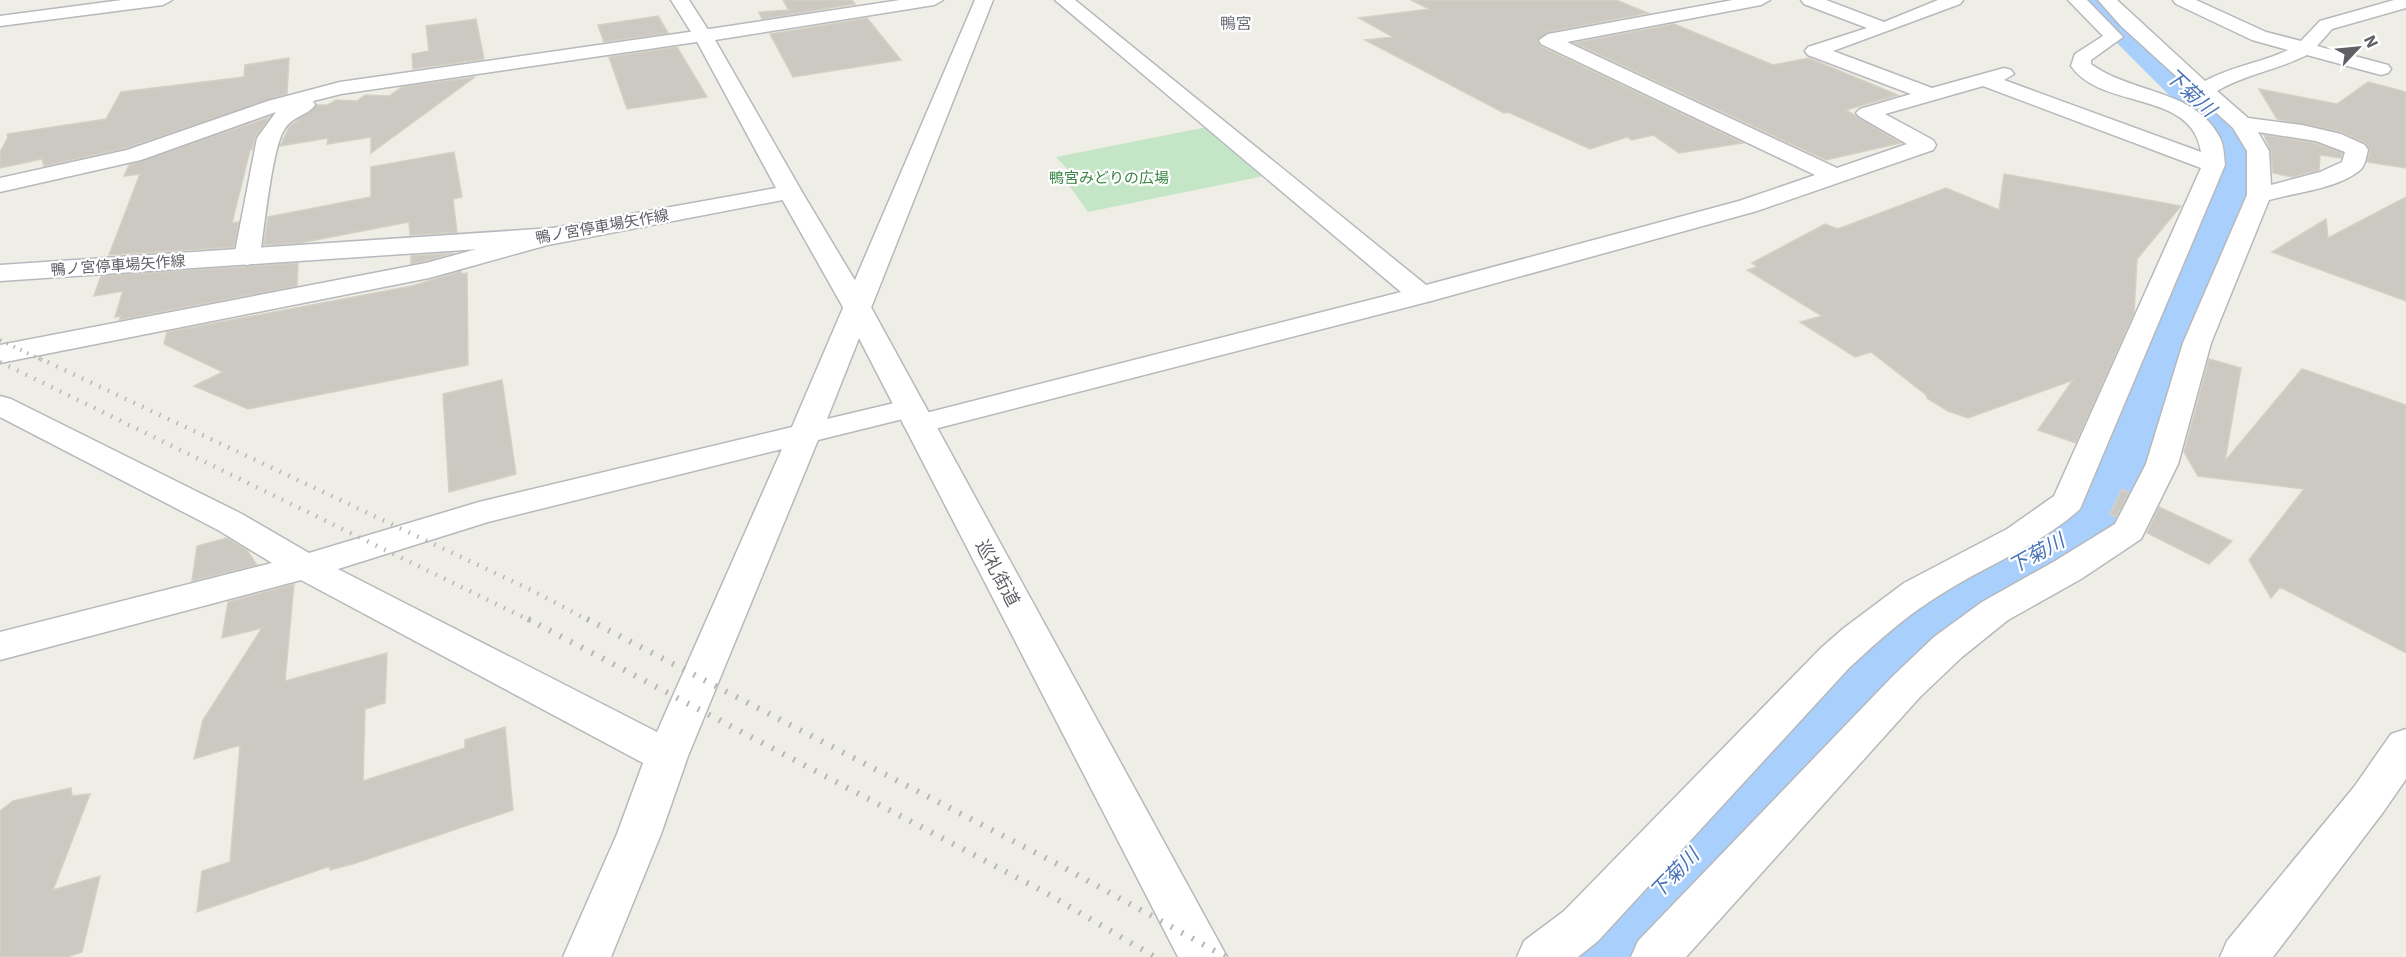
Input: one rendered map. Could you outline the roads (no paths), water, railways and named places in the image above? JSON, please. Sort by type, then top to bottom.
[{"type":"street","points":[[0,21],[163,0]]},
{"type":"street","points":[[681,0],[790,192]]},
{"type":"street","points":[[0,185],[133,155],[311,95],[340,88],[934,0]]},
{"type":"street","points":[[587,957],[639,834],[667,756],[858,309],[984,0]]},
{"type":"street","points":[[1064,0],[1421,295]]},
{"type":"street","points":[[1761,0],[1548,40],[1835,177]]},
{"type":"street","points":[[1810,0],[1884,28]]},
{"type":"street","points":[[1931,96],[1815,51],[1884,28],[1954,0]]},
{"type":"street","points":[[1540,957],[1581,926],[1835,658],[1880,616],[1931,584],[2046,522],[2068,501],[2214,165],[2214,146],[2206,128],[2188,111],[2089,74],[2081,66],[2082,58],[2114,37],[2077,0]]},
{"type":"street","points":[[1655,957],[1906,687],[1948,647],[1995,611],[2068,570],[2128,531],[2162,464],[2197,343],[2259,195],[2258,151],[2242,124],[2127,22],[2107,0]]},
{"type":"street","points":[[2182,0],[2259,36],[2380,69]]},
{"type":"street","points":[[2369,0],[2402,6]]},
{"type":"street","points":[[2204,90],[2234,73],[2282,60],[2304,49],[2326,25],[2402,6]]},
{"type":"street","points":[[247,257],[268,138],[276,123],[288,111],[298,106],[350,95],[484,75],[491,72],[494,66]]},
{"type":"street","points":[[0,646],[305,567],[479,513],[802,436],[915,416],[1421,295],[1748,207],[1925,145],[1867,113],[2017,69]]},
{"type":"street","points":[[1984,80],[2214,165]]},
{"type":"street","points":[[2242,124],[2323,137],[2349,144],[2357,150],[2352,166],[2328,177],[2259,195]]},
{"type":"street","name":"巡礼街道","points":[[790,192],[858,309],[1203,957]]},
{"type":"street","name":"鴨ノ宮停車場矢作線","points":[[0,273],[553,236],[790,192]]},
{"type":"street","points":[[0,354],[429,270],[553,236]]},
{"type":"street","points":[[9,419],[230,522],[305,567],[667,756]]},
{"type":"street","points":[[2244,957],[2369,799],[2406,745]]},
{"type":"waterway","name":"下菊川","points":[[1593,957],[1889,651],[1977,584],[2067,537],[2106,500],[2240,167],[2239,149],[2222,122],[2093,0]]},
{"type":"railway","points":[[0,340],[42,360]]},
{"type":"railway","points":[[39,358],[531,590],[590,621]]},
{"type":"railway","points":[[0,362],[531,621]]},
{"type":"railway","points":[[528,619],[1048,894],[1155,957]]},
{"type":"railway","points":[[587,619],[1063,867],[1226,957]]},
{"type":"district","name":"鴨宮","points":[[1236,23]]},
{"type":"park label","name":"鴨宮みどりの広場","points":[[1109,177]]}]
